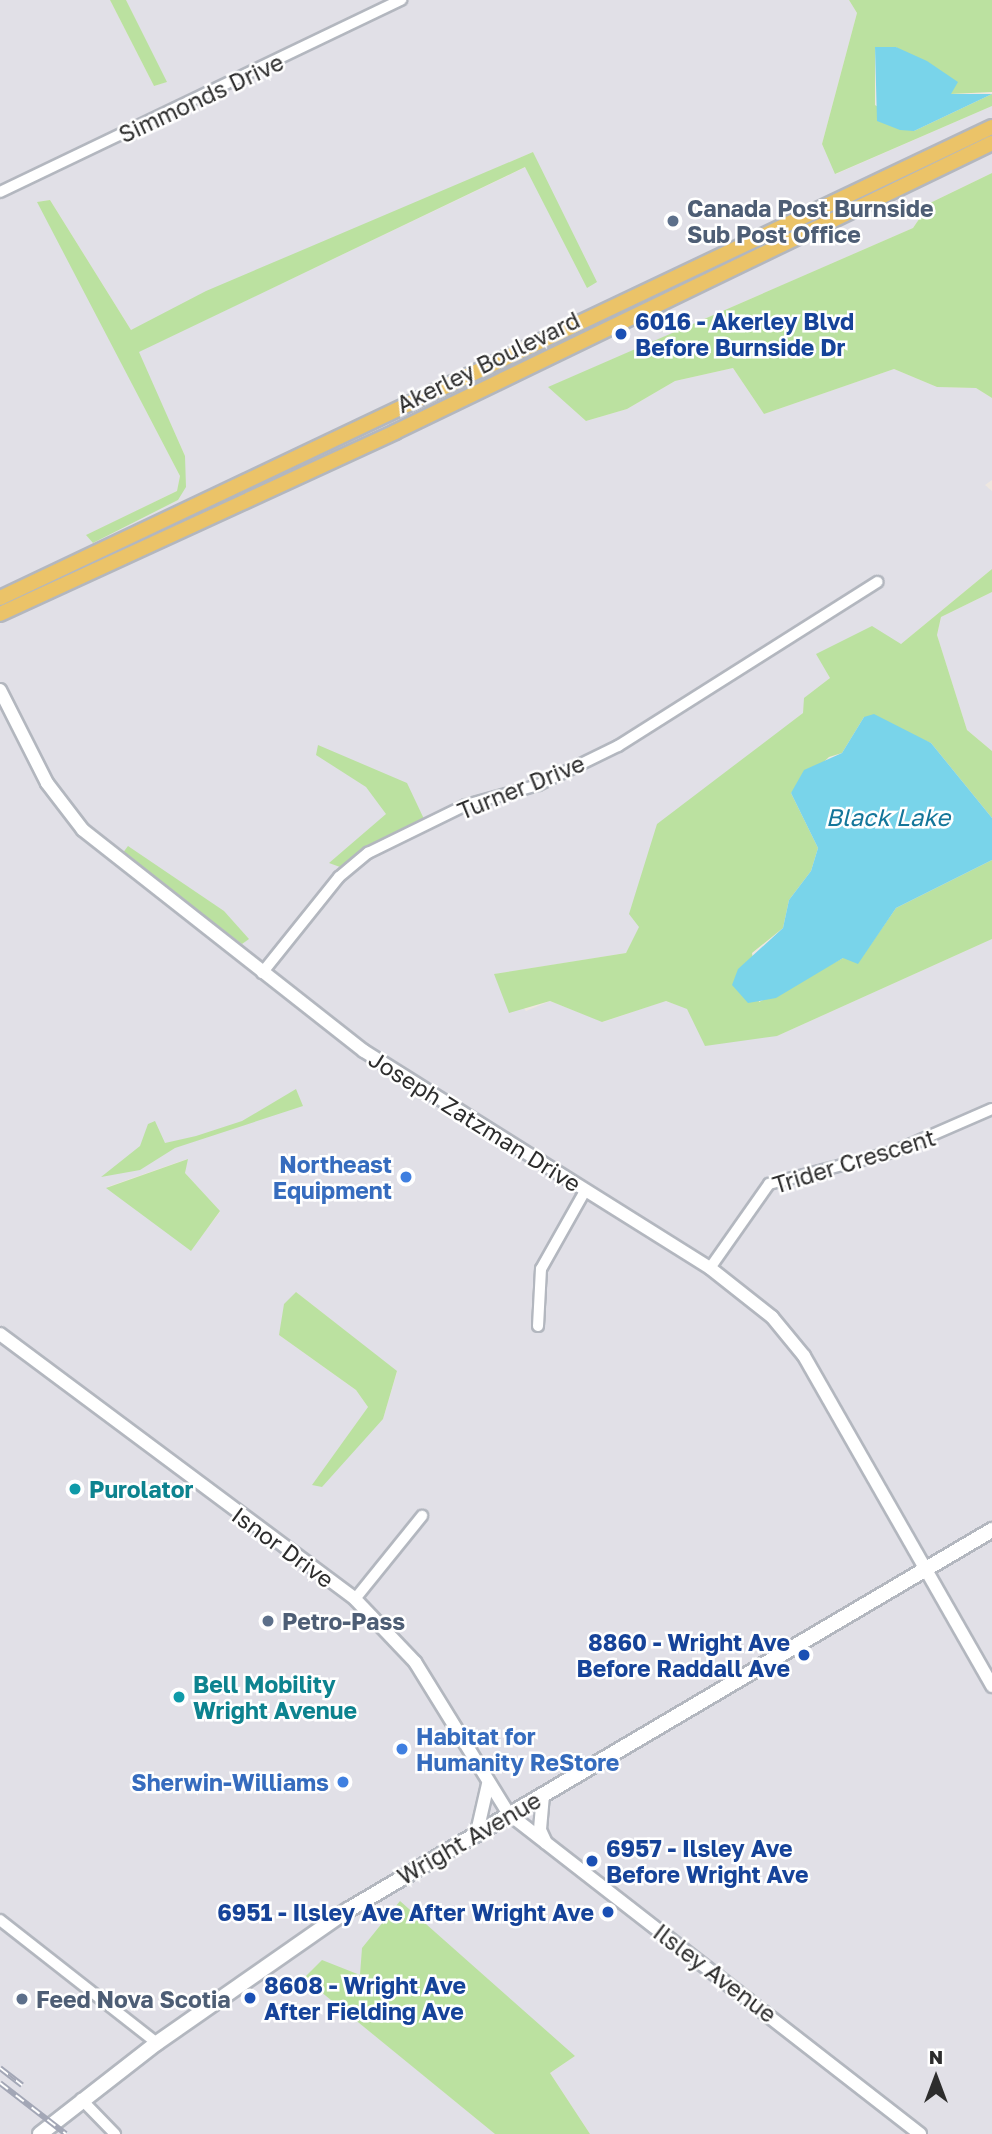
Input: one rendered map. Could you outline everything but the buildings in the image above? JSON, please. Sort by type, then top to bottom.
[{"type":"main road","name":"Akerley Boulevard","points":[[0,598],[992,127]]},
{"type":"main road","name":"Akerley Boulevard","points":[[0,614],[395,432],[992,143]]},
{"type":"main road","name":"Wright Avenue","points":[[40,2134],[81,2099],[157,2043],[348,1910],[992,1530]]},
{"type":"street","name":"Simmonds Drive","points":[[0,192],[401,0]]},
{"type":"street","name":"Turner Drive","points":[[262,972],[361,857],[466,805],[538,785],[618,746],[877,582]]},
{"type":"street","name":"Joseph Zatzman Drive","points":[[0,690],[63,809],[262,972],[364,1051],[710,1268],[772,1317],[804,1356],[992,1686]]},
{"type":"street","name":"Trider Crescent","points":[[710,1268],[769,1184],[894,1152],[992,1108]]},
{"type":"street","points":[[538,1326],[541,1269],[585,1191]]},
{"type":"street","name":"Isnor Drive","points":[[0,1334],[355,1600],[415,1662],[509,1814]]},
{"type":"street","points":[[355,1600],[422,1516]]},
{"type":"street","points":[[477,1832],[488,1784]]},
{"type":"street","points":[[543,1795],[540,1830],[548,1847]]},
{"type":"street","name":"Ilsley Avenue","points":[[509,1814],[920,2134]]},
{"type":"street","points":[[0,1920],[157,2043]]},
{"type":"street","points":[[81,2099],[115,2134]]},
{"type":"shaded area","points":[[0,0],[110,0],[154,86],[166,82],[126,0],[849,0],[857,13],[822,144],[836,174],[992,106],[992,173],[930,203],[913,228],[549,387],[586,421],[627,409],[675,381],[733,368],[764,414],[894,369],[937,387],[976,388],[992,398],[992,480],[985,485],[992,491],[992,569],[901,644],[817,654],[830,678],[805,698],[803,713],[728,774],[626,953],[495,974],[526,1011],[550,1001],[603,1022],[665,1001],[777,1036],[992,939],[992,2134],[590,2134],[550,2073],[575,2056],[360,1975],[305,1978],[495,2134],[0,2134]],"holes":[[[533,152],[587,287],[526,167],[138,352],[185,456],[178,500],[93,543],[87,535],[177,491],[180,476],[38,202],[50,200],[131,330]],[[187,1159],[185,1173],[220,1212],[191,1250],[107,1187]],[[296,1292],[397,1372],[383,1419],[313,1485],[368,1407],[356,1390],[279,1335]]]},
{"type":"shaded area","points":[[992,592],[992,751],[967,730],[937,635],[941,617]]},
{"type":"green space","points":[[110,0],[126,0],[167,82],[154,86]]},
{"type":"green space","points":[[849,0],[992,0],[992,92],[950,94],[896,47],[875,48],[875,105],[914,131],[992,94],[992,106],[835,174],[822,144],[857,13]]},
{"type":"green space","points":[[533,152],[597,282],[587,288],[525,167],[139,352],[185,456],[186,487],[178,500],[93,543],[86,535],[177,491],[180,476],[37,202],[50,200],[131,330],[206,291]]},
{"type":"green space","points":[[992,173],[992,398],[976,388],[937,387],[894,369],[764,414],[733,368],[675,381],[627,409],[586,421],[548,387],[913,228],[930,203]]},
{"type":"green space","points":[[992,569],[992,592],[941,617],[937,635],[967,730],[992,751],[992,818],[931,743],[864,717],[842,753],[829,757],[791,793],[818,848],[811,871],[789,900],[783,928],[752,953],[759,1002],[843,958],[862,957],[896,908],[992,860],[992,939],[777,1036],[705,1046],[687,1009],[666,1001],[602,1022],[550,1001],[509,1013],[494,974],[626,953],[639,927],[629,914],[657,824],[803,713],[804,698],[830,678],[816,654],[872,626],[901,644]]},
{"type":"green space","points":[[318,745],[407,783],[424,819],[340,867],[329,863],[386,814],[366,787],[316,755]]},
{"type":"green space","points":[[128,846],[224,911],[249,939],[242,944],[122,854]]},
{"type":"green space","points":[[296,1089],[303,1106],[175,1148],[140,1170],[101,1177],[140,1146],[148,1124],[155,1121],[165,1143],[196,1136],[242,1121]]},
{"type":"green space","points":[[188,1159],[185,1173],[220,1211],[191,1251],[106,1188]]},
{"type":"green space","points":[[296,1292],[397,1371],[383,1419],[322,1487],[312,1485],[368,1407],[356,1390],[279,1335],[284,1304]]},
{"type":"green space","points":[[400,1901],[575,2056],[550,2073],[590,2134],[495,2134],[304,1978],[322,1960],[360,1975],[362,1948]]},
{"type":"water","points":[[875,47],[896,47],[927,61],[958,82],[951,94],[992,94],[914,131],[900,130],[877,121]]},
{"type":"water","name":"Black Lake","points":[[874,714],[931,743],[992,818],[992,860],[896,908],[858,964],[843,958],[776,998],[748,1003],[732,985],[738,969],[783,928],[789,900],[811,871],[818,848],[791,793],[804,770],[842,753],[864,717]]},
{"type":"railway","points":[[0,2068],[22,2085]]},
{"type":"railway","points":[[0,2083],[66,2134]]},
{"type":"place","name":"Canada Post Burnside Sub Post Office","points":[[673,221]]},
{"type":"place","name":"6016 - Akerley Blvd Before Burnside Dr","points":[[621,334]]},
{"type":"place","name":"Northeast Equipment","points":[[406,1177]]},
{"type":"place","name":"Purolator","points":[[75,1489]]},
{"type":"place","name":"Petro-Pass","points":[[268,1621]]},
{"type":"place","name":"8860 - Wright Ave Before Raddall Ave","points":[[804,1655]]},
{"type":"place","name":"Bell Mobility Wright Avenue","points":[[179,1697]]},
{"type":"place","name":"Habitat for Humanity ReStore","points":[[402,1749]]},
{"type":"place","name":"Sherwin-Williams","points":[[343,1782]]},
{"type":"place","name":"6957 - Ilsley Ave Before Wright Ave","points":[[592,1861]]},
{"type":"place","name":"6951 - Ilsley Ave After Wright Ave","points":[[608,1912]]},
{"type":"place","name":"8608 - Wright Ave After Fielding Ave","points":[[250,1998]]},
{"type":"place","name":"Feed Nova Scotia","points":[[22,1999]]}]
